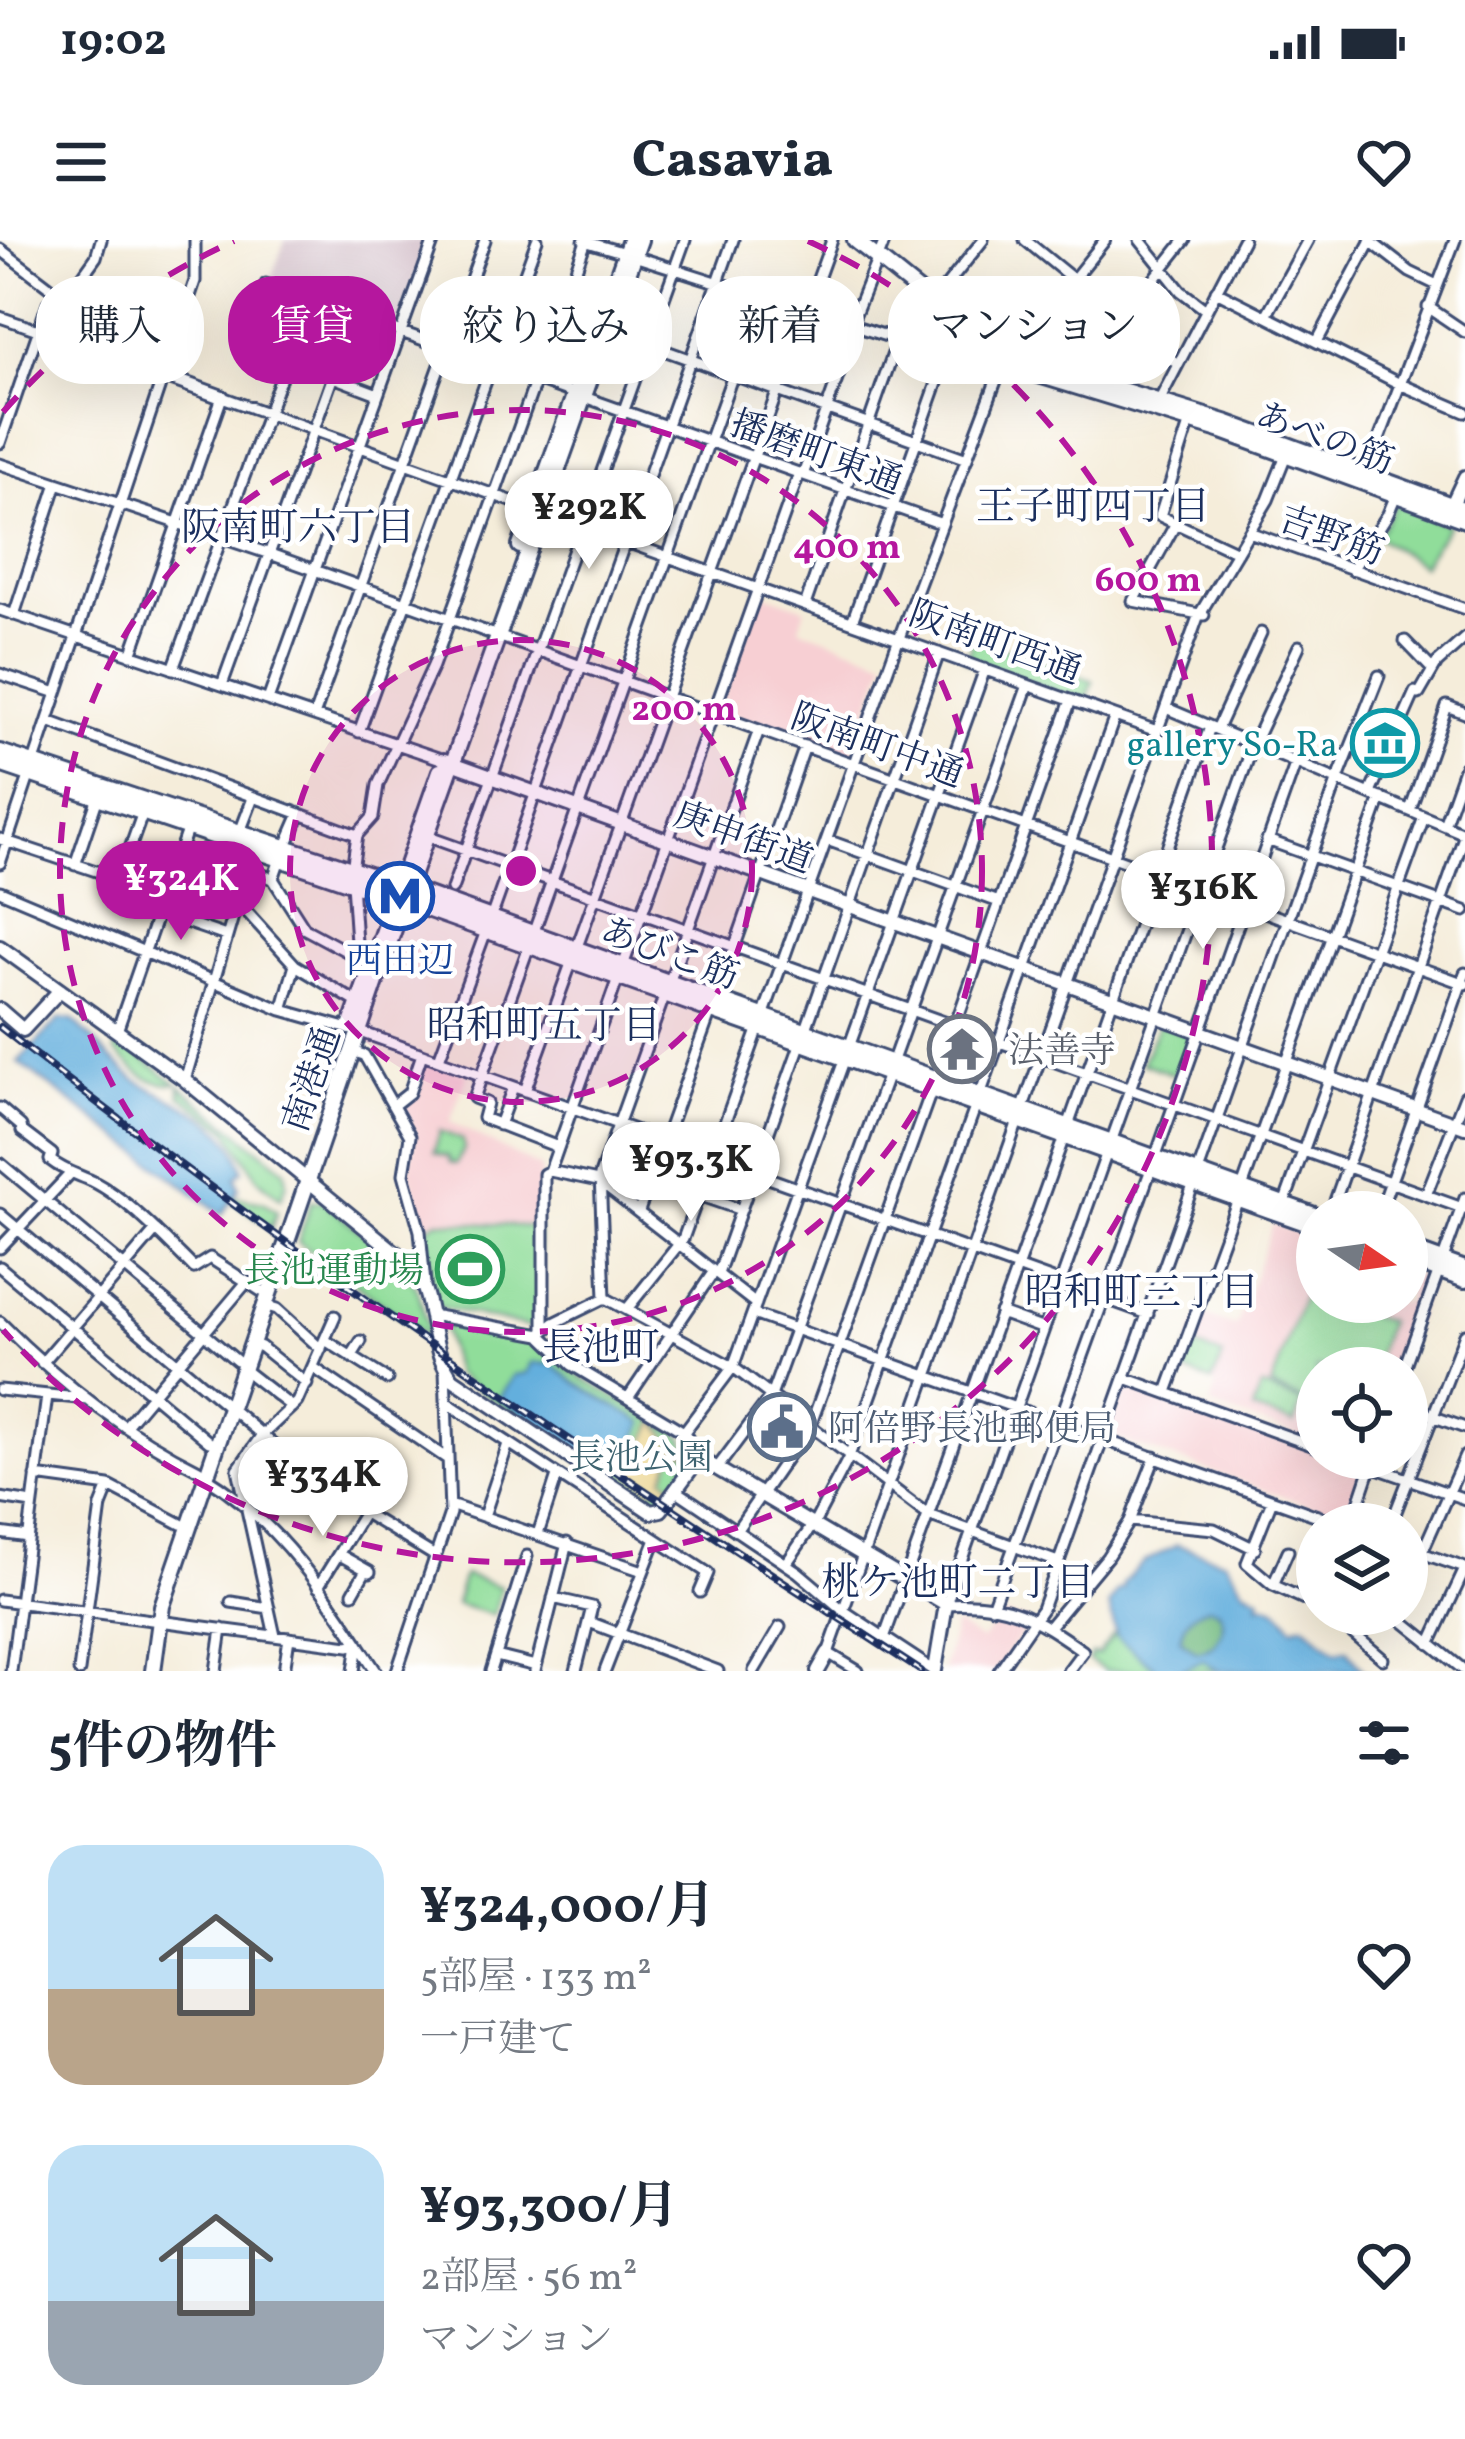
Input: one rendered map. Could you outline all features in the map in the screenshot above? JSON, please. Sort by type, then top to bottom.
[{"type":"main road","name":"あべの筋","points":[[855,240],[877,246],[914,276]]},
{"type":"main road","name":"あべの筋","points":[[877,246],[911,276]]},
{"type":"main road","name":"南港通","points":[[624,276],[632,247]]},
{"type":"main road","name":"南港通","points":[[303,1178],[632,247]]},
{"type":"main road","name":"南港通","points":[[579,395],[584,384]]},
{"type":"main road","name":"あべの筋","points":[[1069,384],[1156,405],[1287,454],[1366,474],[1455,510],[1465,520]]},
{"type":"main road","name":"あべの筋","points":[[1100,384],[1396,495],[1455,510]]},
{"type":"main road","name":"あびこ筋","points":[[0,752],[98,797],[402,893],[1153,1163],[1296,1208]]},
{"type":"main road","name":"南港通","points":[[148,1671],[155,1620],[181,1523],[240,1365],[257,1293],[351,1051],[372,965],[426,836],[448,762]]},
{"type":"main road","name":"あびこ筋","points":[[0,764],[32,768],[240,832],[282,854]]},
{"type":"main road","name":"あびこ筋","points":[[1240,1193],[1296,1218]]},
{"type":"main road","points":[[1428,1259],[1465,1280]]},
{"type":"main road","points":[[1428,1263],[1465,1269]]},
{"type":"main road","name":"南港通","points":[[240,1365],[251,1343],[257,1293]]},
{"type":"main road","name":"南港通","points":[[155,1620],[202,1473]]},
{"type":"street","points":[[80,276],[88,269],[100,240]]},
{"type":"street","points":[[195,240],[195,276]]},
{"type":"street","points":[[268,700],[434,240]]},
{"type":"street","points":[[472,276],[485,240]]},
{"type":"street","points":[[524,276],[537,240]]},
{"type":"street","points":[[671,276],[685,240]]},
{"type":"street","points":[[720,276],[733,240]]},
{"type":"street","points":[[819,276],[832,240]]},
{"type":"street","points":[[955,276],[983,240]]},
{"type":"street","points":[[1025,240],[1068,276]]},
{"type":"street","points":[[1076,276],[1105,240]]},
{"type":"street","points":[[1140,240],[1181,291],[1205,310]]},
{"type":"street","points":[[1157,276],[1186,240]]},
{"type":"street","points":[[1180,357],[1243,240]]},
{"type":"street","points":[[1266,316],[1308,240]]},
{"type":"street","points":[[1317,342],[1371,240],[1410,272],[1437,285]]},
{"type":"street","points":[[1366,474],[1455,240]]},
{"type":"street","points":[[572,276],[584,241],[632,247],[699,276]]},
{"type":"street","points":[[864,297],[877,246]]},
{"type":"street","points":[[0,249],[36,276]]},
{"type":"street","points":[[1216,291],[1465,412]]},
{"type":"street","points":[[1428,307],[1465,332]]},
{"type":"street","name":"阪南町西通","points":[[0,317],[36,329]]},
{"type":"street","name":"播磨町東通","points":[[396,330],[420,338]]},
{"type":"street","points":[[0,443],[36,336]]},
{"type":"street","points":[[439,1059],[696,343]]},
{"type":"street","points":[[672,353],[696,362]]},
{"type":"street","points":[[805,605],[888,367]]},
{"type":"street","points":[[0,863],[3,840],[32,768],[161,384]]},
{"type":"street","name":"阪南町西通","points":[[188,384],[1157,731]]},
{"type":"street","points":[[173,669],[279,384]]},
{"type":"street","points":[[222,685],[330,384]]},
{"type":"street","points":[[352,384],[378,394]]},
{"type":"street","points":[[314,716],[432,384]]},
{"type":"street","points":[[359,732],[485,384]]},
{"type":"street","points":[[357,957],[352,877],[357,835],[373,817],[378,785],[451,619],[536,384]]},
{"type":"street","name":"播磨町東通","points":[[548,384],[942,524]]},
{"type":"street","points":[[452,890],[632,384]]},
{"type":"street","points":[[558,1148],[483,1118],[487,1103],[474,1098],[730,384]]},
{"type":"street","points":[[757,384],[967,459]]},
{"type":"street","points":[[525,1091],[781,384]]},
{"type":"street","points":[[550,1172],[834,384]]},
{"type":"street","points":[[851,622],[937,384]]},
{"type":"street","points":[[627,1309],[679,1243],[899,638],[998,384]]},
{"type":"street","points":[[1156,405],[1166,384]]},
{"type":"street","points":[[131,655],[222,397]]},
{"type":"street","points":[[1190,421],[1160,516],[1237,552]]},
{"type":"street","points":[[818,1671],[844,1611],[1157,731],[1202,616],[1287,454]]},
{"type":"street","name":"阪南町中通","points":[[0,464],[270,554],[1374,952],[1464,980]]},
{"type":"street","points":[[1455,510],[1465,477]]},
{"type":"street","points":[[14,615],[57,483]]},
{"type":"street","points":[[1352,570],[1396,495]]},
{"type":"street","points":[[1176,523],[1133,601],[1202,616]]},
{"type":"street","name":"吉野筋","points":[[1249,532],[1465,610]]},
{"type":"street","name":"庚申街道","points":[[0,610],[492,776],[1460,1125]]},
{"type":"street","points":[[884,1637],[1158,873],[1214,728],[1261,633]]},
{"type":"street","points":[[1167,1393],[1354,872],[1376,796],[1417,693],[1432,670],[1465,638]]},
{"type":"street","points":[[1405,641],[1432,670]]},
{"type":"street","points":[[676,1491],[935,1671],[946,1604],[1059,1283],[1253,745],[1299,646]]},
{"type":"street","points":[[628,1398],[716,1272],[939,653]]},
{"type":"street","points":[[684,1432],[734,1367],[985,669]]},
{"type":"street","points":[[0,674],[57,693]]},
{"type":"street","points":[[999,1671],[1036,1618],[1058,1562],[1379,676]]},
{"type":"street","points":[[718,1467],[772,1396],[1028,685]]},
{"type":"street","points":[[736,1531],[810,1425],[1071,700]]},
{"type":"street","points":[[1410,810],[1448,706],[1465,713]]},
{"type":"street","points":[[1166,708],[1465,834],[1338,1191]]},
{"type":"street","points":[[786,1564],[813,1526],[849,1456],[1115,716]]},
{"type":"street","points":[[48,721],[357,835]]},
{"type":"street","points":[[605,1298],[598,1181],[759,730]]},
{"type":"street","points":[[639,1211],[806,746]]},
{"type":"street","points":[[992,1607],[1296,762]]},
{"type":"street","points":[[1444,825],[1465,766]]},
{"type":"street","points":[[76,865],[98,797]]},
{"type":"street","points":[[240,832],[253,798]]},
{"type":"street","points":[[119,879],[142,812]]},
{"type":"street","points":[[273,879],[299,815]]},
{"type":"street","points":[[1284,1204],[1424,817]]},
{"type":"street","points":[[117,1031],[188,827]]},
{"type":"street","points":[[426,836],[1415,1191]]},
{"type":"street","points":[[3,840],[165,894]]},
{"type":"street","points":[[826,840],[999,902]]},
{"type":"street","points":[[1267,840],[1465,911]]},
{"type":"street","points":[[172,873],[238,899],[295,965],[352,1000]]},
{"type":"street","points":[[185,1080],[238,899],[258,873],[273,879],[305,929],[372,965]]},
{"type":"street","points":[[0,891],[281,1010],[439,1059],[1148,1314]]},
{"type":"street","points":[[159,914],[226,936]]},
{"type":"street","points":[[0,947],[185,1080],[411,1264],[425,1287]]},
{"type":"street","points":[[281,1010],[295,965]]},
{"type":"street","points":[[1387,1191],[1464,980]]},
{"type":"street","points":[[0,1010],[23,1030],[60,990]]},
{"type":"street","points":[[351,1051],[364,1055],[410,1136],[404,1174],[446,1370],[450,1505],[397,1671]]},
{"type":"street","points":[[395,1104],[409,1093],[422,1054]]},
{"type":"street","points":[[499,1125],[513,1087]]},
{"type":"street","points":[[1428,1191],[1460,1125],[1465,1096]]},
{"type":"street","points":[[0,1108],[52,1154],[50,1160],[69,1175],[92,1182],[155,1230],[194,1268],[210,1258],[323,1344],[387,1379]]},
{"type":"street","points":[[0,1163],[292,1406]]},
{"type":"street","points":[[1069,1671],[1083,1651],[1036,1618],[992,1607],[946,1604],[904,1582],[699,1458],[684,1432],[572,1365],[542,1332],[544,1174],[598,1181],[716,1272],[754,1309],[797,1329],[1296,1508]]},
{"type":"street","points":[[0,1248],[69,1175]]},
{"type":"street","points":[[698,1195],[741,1210]]},
{"type":"street","points":[[1411,1347],[1464,1205],[1428,1196]]},
{"type":"street","points":[[0,1214],[261,1436],[363,1514],[435,1556]]},
{"type":"street","points":[[42,1363],[155,1230]]},
{"type":"street","points":[[0,1267],[238,1468],[275,1636]]},
{"type":"street","points":[[125,1427],[205,1334],[257,1293]]},
{"type":"street","points":[[431,1315],[542,1332],[605,1298]]},
{"type":"street","points":[[605,1298],[734,1367],[928,1515],[1058,1562]]},
{"type":"street","points":[[1000,1313],[1044,1329]]},
{"type":"street","points":[[238,1468],[307,1384],[335,1316]]},
{"type":"street","points":[[0,1322],[42,1363],[125,1427],[245,1502],[318,1587],[376,1671]]},
{"type":"street","points":[[1428,1427],[1465,1334]]},
{"type":"street","points":[[351,1357],[361,1340]]},
{"type":"street","points":[[251,1343],[307,1384]]},
{"type":"street","points":[[372,1370],[381,1355]]},
{"type":"street","points":[[314,1368],[446,1458]]},
{"type":"street","points":[[446,1370],[539,1440],[645,1509],[658,1512],[699,1458]]},
{"type":"street","points":[[1125,1378],[1296,1439]]},
{"type":"street","points":[[0,1390],[87,1399]]},
{"type":"street","points":[[11,1671],[47,1396]]},
{"type":"street","points":[[446,1402],[709,1573],[700,1592]]},
{"type":"street","points":[[1428,1415],[1465,1428]]},
{"type":"street","points":[[484,1516],[508,1444]]},
{"type":"street","points":[[1428,1538],[1465,1456]]},
{"type":"street","points":[[1049,1627],[1130,1522],[1154,1457]]},
{"type":"street","points":[[36,1476],[109,1486],[181,1523]]},
{"type":"street","points":[[538,1534],[557,1476]]},
{"type":"street","points":[[1399,1503],[1409,1479],[1465,1499]]},
{"type":"street","points":[[79,1671],[100,1506],[109,1486]]},
{"type":"street","points":[[0,1498],[32,1503]]},
{"type":"street","points":[[1273,1500],[1247,1563],[1296,1595]]},
{"type":"street","points":[[450,1505],[643,1571]]},
{"type":"street","points":[[318,1587],[363,1514]]},
{"type":"street","points":[[1130,1522],[1214,1529],[1255,1549]]},
{"type":"street","points":[[0,1533],[28,1537]]},
{"type":"street","points":[[605,1671],[656,1539]]},
{"type":"street","points":[[496,1656],[536,1668],[567,1543]]},
{"type":"street","points":[[1274,1585],[1288,1551]]},
{"type":"street","points":[[1428,1554],[1465,1569],[1430,1644]]},
{"type":"street","points":[[340,1555],[368,1571],[353,1593]]},
{"type":"street","points":[[491,1671],[527,1556]]},
{"type":"street","points":[[553,1598],[592,1607],[576,1671]]},
{"type":"street","points":[[0,1600],[349,1646],[358,1642]]},
{"type":"street","points":[[231,1602],[269,1608]]},
{"type":"street","points":[[589,1622],[718,1671]]},
{"type":"street","points":[[754,1671],[780,1627]]},
{"type":"street","points":[[216,1671],[222,1629]]},
{"type":"street","points":[[1358,1635],[1383,1659]]},
{"type":"street","points":[[1419,1635],[1465,1671]]},
{"type":"street","points":[[284,1671],[289,1638]]},
{"type":"street","points":[[354,1671],[358,1642]]},
{"type":"street","points":[[0,1649],[14,1651]]},
{"type":"street","points":[[827,1653],[857,1671]]},
{"type":"street","points":[[1438,1671],[1449,1659]]},
{"type":"shaded area","points":[[285,240],[429,240],[398,326],[396,276],[272,276]]},
{"type":"shaded area","points":[[763,593],[805,608],[799,628],[886,660],[851,756],[718,711]]},
{"type":"shaded area","points":[[426,1059],[467,1074],[450,1122],[541,1168],[538,1227],[438,1221],[425,1229],[409,1172],[415,1134],[401,1104]]},
{"type":"shaded area","points":[[1273,1224],[1296,1232],[1296,1323],[1415,1323],[1406,1347],[1296,1347],[1296,1436],[1210,1405],[1216,1385],[1178,1371],[1199,1314],[1236,1326]]},
{"type":"shaded area","points":[[1126,1382],[1296,1443],[1296,1479],[1362,1479],[1354,1503],[1302,1503],[1107,1435]]},
{"type":"shaded area","points":[[1000,1615],[1031,1621],[995,1671],[943,1671],[955,1624],[981,1641]]},
{"type":"green space","points":[[1396,503],[1449,525],[1422,565],[1377,537]]},
{"type":"green space","points":[[973,637],[1093,681],[1086,703],[966,660]]},
{"type":"green space","points":[[1159,1024],[1194,1036],[1180,1077],[1142,1063]]},
{"type":"green space","points":[[117,1039],[176,1083],[150,1080],[135,1070],[115,1051]]},
{"type":"green space","points":[[180,1086],[285,1170],[287,1183],[281,1199],[259,1180],[227,1129],[180,1095]]},
{"type":"green space","points":[[440,1131],[463,1140],[456,1164],[434,1152]]},
{"type":"green space","points":[[232,1200],[263,1202],[277,1212],[271,1228]]},
{"type":"green space","points":[[323,1201],[407,1270],[418,1290],[430,1338],[298,1242],[311,1202]]},
{"type":"green space","name":"長池運動場","points":[[438,1221],[538,1227],[537,1329],[435,1306],[425,1229]]},
{"type":"green space","points":[[1296,1316],[1296,1323],[1388,1323],[1379,1347],[1296,1347],[1296,1398],[1271,1387]]},
{"type":"green space","name":"長池公園","points":[[447,1325],[539,1342],[577,1375],[683,1437],[687,1457],[674,1486],[650,1507],[455,1374],[444,1329]]},
{"type":"green space","points":[[1189,1345],[1223,1356],[1212,1382],[1180,1370]]},
{"type":"green space","points":[[1261,1387],[1296,1400],[1294,1424],[1253,1410]]},
{"type":"green space","points":[[464,1575],[501,1587],[493,1615],[455,1604]]},
{"type":"green space","points":[[1209,1606],[1219,1610],[1222,1631],[1210,1646],[1197,1652],[1181,1640],[1182,1633],[1193,1614]]},
{"type":"green space","points":[[1135,1622],[1286,1671],[1105,1671],[1088,1660],[1115,1633]]},
{"type":"sand","points":[[656,1420],[673,1446],[688,1448],[689,1453],[674,1452],[664,1477],[675,1485],[669,1493],[658,1486],[653,1492],[627,1475]]},
{"type":"water","points":[[60,1019],[72,1020],[127,1074],[200,1114],[226,1137],[243,1170],[236,1177],[239,1189],[222,1214],[18,1062]]},
{"type":"water","points":[[532,1363],[552,1364],[644,1423],[621,1461],[595,1465],[499,1398],[514,1375],[527,1373]]},
{"type":"water","points":[[1177,1545],[1226,1561],[1244,1589],[1260,1597],[1258,1604],[1274,1607],[1296,1626],[1296,1635],[1317,1635],[1336,1651],[1347,1649],[1364,1671],[1219,1671],[1203,1660],[1179,1671],[1159,1671],[1117,1638],[1109,1605],[1144,1562]],"holes":[[[1209,1607],[1219,1610],[1220,1637],[1210,1646],[1197,1652],[1181,1640],[1193,1614]]]},
{"type":"railway","points":[[0,1027],[224,1197],[453,1360],[921,1671]]},
{"type":"place","name":"gallery So-Ra","points":[[1385,743]]},
{"type":"place","name":"西田辺","points":[[400,896]]},
{"type":"place","name":"法善寺","points":[[962,1049]]},
{"type":"place","name":"長池運動場","points":[[470,1269]]},
{"type":"place","name":"阿倍野長池郵便局","points":[[782,1427]]},
{"type":"district","name":"王子町四丁目","points":[[1093,505]]},
{"type":"district","name":"阪南町六丁目","points":[[298,526]]},
{"type":"district","name":"昭和町五丁目","points":[[544,1024]]},
{"type":"district","name":"昭和町三丁目","points":[[1142,1291]]},
{"type":"district","name":"長池町","points":[[601,1346]]},
{"type":"district","name":"桃ケ池町二丁目","points":[[958,1581]]}]
